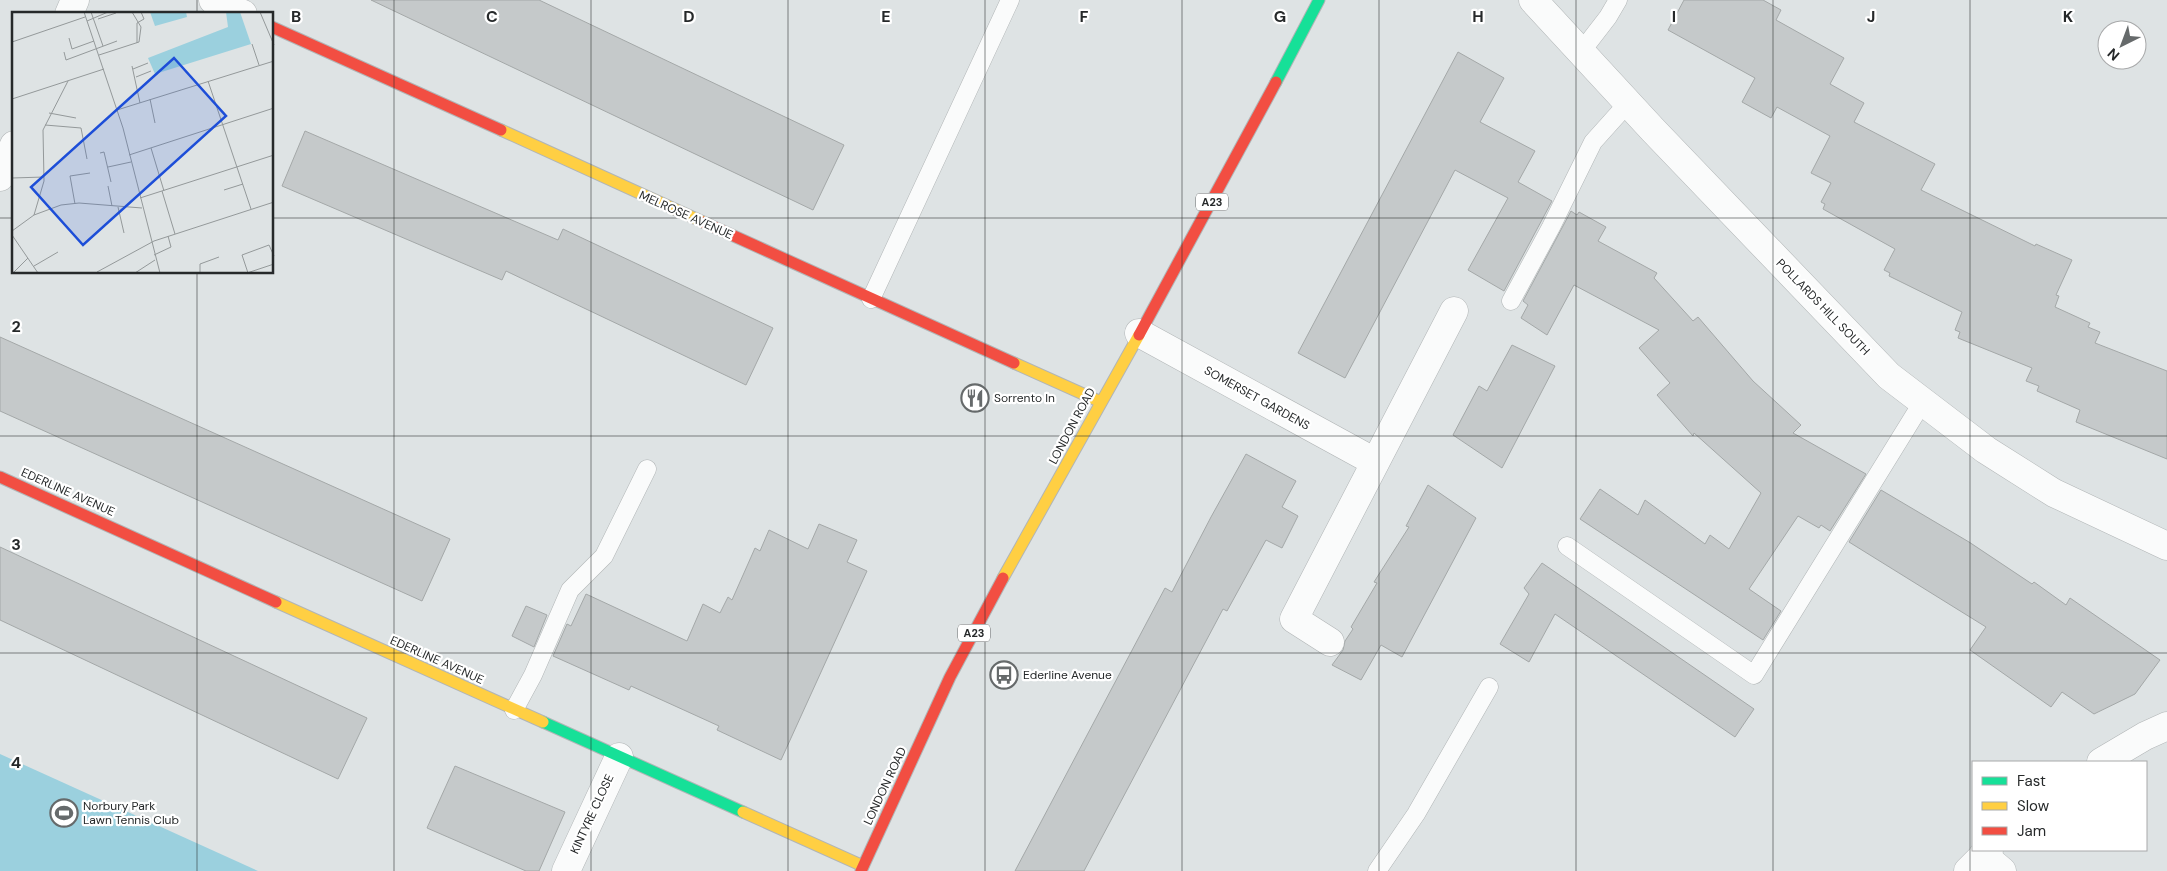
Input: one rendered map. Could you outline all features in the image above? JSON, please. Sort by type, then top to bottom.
[{"type":"main road","name":"LONDON ROAD","points":[[862,869],[950,677],[1011,562],[1189,246],[1319,0]]},
{"type":"main road","name":"MELROSE AVENUE","points":[[274,28],[1101,402]]},
{"type":"main road","name":"EDERLINE AVENUE","points":[[0,477],[862,869]]},
{"type":"street","points":[[70,12],[75,0]]},
{"type":"street","points":[[213,0],[239,12]]},
{"type":"street","name":"POLLARDS HILL SOUTH","points":[[1534,0],[1628,103],[1889,376],[1986,450],[2054,493],[2167,546]]},
{"type":"street","points":[[0,177],[12,150]]},
{"type":"street","points":[[1330,642],[1294,619],[1454,311]]},
{"type":"street","name":"SOMERSET GARDENS","points":[[1139,333],[1375,462]]},
{"type":"street","points":[[2103,761],[2145,736],[2167,726]]},
{"type":"street","name":"KINTYRE CLOSE","points":[[566,871],[619,757]]},
{"type":"lane","points":[[870,299],[1010,0]]},
{"type":"lane","points":[[1581,52],[1608,17],[1618,0]]},
{"type":"lane","points":[[1511,301],[1594,142],[1628,103]]},
{"type":"lane","points":[[1567,546],[1754,675],[1922,403]]},
{"type":"lane","points":[[514,710],[533,675],[570,590],[604,556],[647,469]]},
{"type":"lane","points":[[1377,871],[1416,814],[1489,687]]},
{"type":"shaded area","name":"Norbury Park Lawn Tennis Club","points":[[0,754],[258,871],[0,871]]},
{"type":"building","points":[[371,0],[539,0],[844,145],[813,210]]},
{"type":"building","points":[[1684,0],[1763,0],[1781,10],[1776,20],[1844,58],[1830,84],[1864,103],[1854,122],[1935,164],[1921,190],[2035,246],[2036,244],[2072,260],[2056,295],[2059,296],[2055,307],[2090,323],[2088,327],[2100,332],[2095,343],[2167,371],[2167,459],[2076,422],[2080,410],[2037,391],[2039,386],[2026,381],[2032,368],[1958,338],[1960,332],[1955,330],[1962,312],[1889,276],[1890,273],[1884,270],[1895,249],[1823,209],[1825,204],[1821,202],[1831,183],[1811,173],[1830,136],[1777,107],[1771,118],[1742,102],[1755,78],[1668,30]]},
{"type":"building","points":[[1458,52],[1504,78],[1480,122],[1535,151],[1518,182],[1552,201],[1504,291],[1468,270],[1508,198],[1455,170],[1345,378],[1298,353]]},
{"type":"building","points":[[305,131],[558,240],[563,229],[773,328],[746,385],[506,271],[502,280],[282,186]]},
{"type":"building","points":[[1571,211],[1577,215],[1579,212],[1606,227],[1598,241],[1657,273],[1654,278],[1693,321],[1698,317],[1753,381],[1801,425],[1793,433],[1866,474],[1830,531],[1821,525],[1819,528],[1798,516],[1749,589],[1781,611],[1763,640],[1580,519],[1600,489],[1638,515],[1645,500],[1705,544],[1710,535],[1729,549],[1761,493],[1694,433],[1693,436],[1657,395],[1670,383],[1639,348],[1659,330],[1574,285],[1547,335],[1521,318],[1528,305],[1523,301]]},
{"type":"building","points":[[0,337],[450,539],[422,601],[0,411]]},
{"type":"building","points":[[1512,345],[1555,366],[1502,468],[1453,435],[1479,386],[1487,391]]},
{"type":"building","points":[[1246,454],[1296,481],[1282,507],[1298,516],[1282,548],[1266,540],[1227,611],[1223,609],[1084,871],[1015,871],[1165,588],[1172,592]]},
{"type":"building","points":[[1428,485],[1476,518],[1402,657],[1381,645],[1361,680],[1332,665],[1343,650],[1345,641],[1353,629],[1351,627],[1377,583],[1374,582],[1409,527],[1406,526]]},
{"type":"building","points":[[1881,490],[1969,542],[2032,584],[2034,582],[2066,605],[2070,598],[2160,660],[2135,694],[2094,714],[2062,692],[2051,707],[1970,650],[1986,627],[1849,542]]},
{"type":"building","points":[[819,524],[857,540],[847,562],[867,571],[781,760],[717,730],[719,726],[631,686],[629,690],[553,656],[567,624],[571,626],[586,594],[687,641],[703,604],[720,613],[728,597],[732,600],[755,548],[760,551],[769,530],[808,549]]},
{"type":"building","points":[[0,547],[367,718],[338,779],[0,620]]},
{"type":"building","points":[[1542,563],[1754,709],[1735,737],[1555,614],[1529,662],[1500,644],[1529,594],[1524,588]]},
{"type":"building","points":[[526,606],[547,615],[534,647],[512,636]]},
{"type":"building","points":[[455,766],[565,812],[539,871],[526,871],[427,828]]},
{"type":"traffic: fast","points":[[1276,82],[1319,0]]},
{"type":"traffic: fast","points":[[543,722],[743,812]]},
{"type":"traffic: slow","points":[[501,130],[703,222]]},
{"type":"traffic: slow","points":[[1003,578],[1139,335]]},
{"type":"traffic: slow","points":[[1014,363],[1101,402]]},
{"type":"traffic: slow","points":[[276,602],[543,722]]},
{"type":"traffic: slow","points":[[743,812],[863,866]]},
{"type":"traffic: jam","points":[[274,28],[501,130]]},
{"type":"traffic: jam","points":[[1139,335],[1276,82]]},
{"type":"traffic: jam","points":[[703,222],[1014,363]]},
{"type":"traffic: jam","points":[[0,477],[276,602]]},
{"type":"traffic: jam","points":[[861,871],[950,677],[1003,578]]},
{"type":"place","name":"Sorrento In","points":[[975,398]]},
{"type":"place","name":"Ederline Avenue","points":[[1004,675]]},
{"type":"place","name":"Norbury Park Lawn Tennis Club","points":[[64,813]]}]
